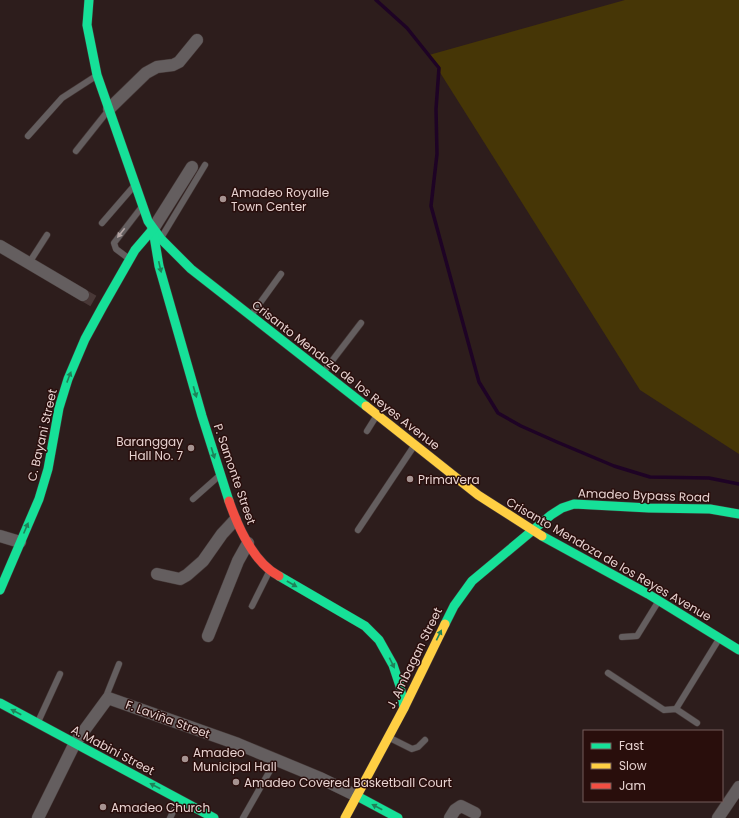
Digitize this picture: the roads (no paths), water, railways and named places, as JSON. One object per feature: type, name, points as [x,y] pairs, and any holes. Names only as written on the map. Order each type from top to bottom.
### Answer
[{"type":"street","name":"Crisanto Mendoza de los Reyes Avenue","points":[[89,0],[87,25],[97,75],[148,220],[160,240],[191,269],[324,372],[478,495],[532,531],[659,601],[739,650]]},
{"type":"street","points":[[109,109],[146,73],[157,67],[173,65],[179,62],[197,40]]},
{"type":"street","points":[[153,229],[192,167]]},
{"type":"street","name":"C. Bayani Street","points":[[0,590],[39,500],[48,469],[58,408],[68,379],[100,305],[135,250],[153,229]]},
{"type":"street","name":"P. Samonte Street","points":[[153,229],[161,273],[220,475],[235,520],[248,543],[269,571],[365,626],[379,640],[393,665],[400,686],[404,708]]},
{"type":"street","points":[[0,246],[82,295]]},
{"type":"street","name":"Amadeo Bypass Road","points":[[532,531],[551,515],[562,508],[574,504],[648,508],[710,509],[739,514]]},
{"type":"street","points":[[157,574],[180,579],[187,575],[203,561],[222,534],[235,520]]},
{"type":"street","name":"J. Ambagan Street","points":[[345,818],[404,708],[454,606],[472,581],[532,531]]},
{"type":"street","points":[[0,536],[20,542]]},
{"type":"street","points":[[208,636],[238,561],[248,543]]},
{"type":"street","name":"F. Laviña Street","points":[[105,700],[112,698],[238,744],[320,778],[357,796]]},
{"type":"street","points":[[38,818],[74,743],[105,700]]},
{"type":"street","name":"A. Mabini Street","points":[[0,703],[214,818]]},
{"type":"street","points":[[718,818],[739,786]]},
{"type":"street","points":[[357,796],[398,818]]},
{"type":"street","points":[[450,818],[457,808],[461,806],[475,813]]},
{"type":"lane","points":[[28,136],[62,98],[97,75]]},
{"type":"lane","points":[[76,151],[109,109]]},
{"type":"lane","points":[[160,240],[204,165]]},
{"type":"lane","points":[[102,223],[136,184]]},
{"type":"lane","points":[[130,259],[116,249],[114,243],[143,205]]},
{"type":"lane","points":[[29,263],[47,235]]},
{"type":"lane","points":[[252,316],[281,274]]},
{"type":"lane","points":[[324,372],[361,323]]},
{"type":"lane","points":[[367,431],[377,415]]},
{"type":"lane","points":[[358,530],[415,445]]},
{"type":"lane","points":[[193,499],[220,475]]},
{"type":"lane","points":[[252,606],[269,571]]},
{"type":"lane","points":[[622,638],[637,636],[659,601]]},
{"type":"lane","points":[[676,709],[720,638]]},
{"type":"lane","points":[[105,700],[119,664]]},
{"type":"lane","points":[[608,673],[664,710],[676,709],[697,724]]},
{"type":"lane","points":[[38,724],[60,674]]},
{"type":"lane","points":[[388,737],[412,749],[418,747],[425,740]]},
{"type":"lane","points":[[243,818],[276,760]]},
{"type":"lane","points":[[170,818],[180,800]]},
{"type":"waterway","points":[[376,0],[407,28],[439,68],[436,109],[437,154],[431,206],[479,382],[498,413],[521,426],[557,442],[614,466],[650,477],[709,478],[739,484]]},
{"type":"tunnel","points":[[83,295],[97,303]]},
{"type":"place","name":"Amadeo Royalle Town Center","points":[[223,199]]},
{"type":"place","name":"Baranggay Hall No. 7","points":[[191,448]]},
{"type":"place","name":"Primavera","points":[[410,479]]},
{"type":"place","name":"Amadeo Municipal Hall","points":[[185,759]]},
{"type":"place","name":"Amadeo Covered Basketball Court","points":[[236,782]]},
{"type":"place","name":"Amadeo Church","points":[[103,807]]}]
